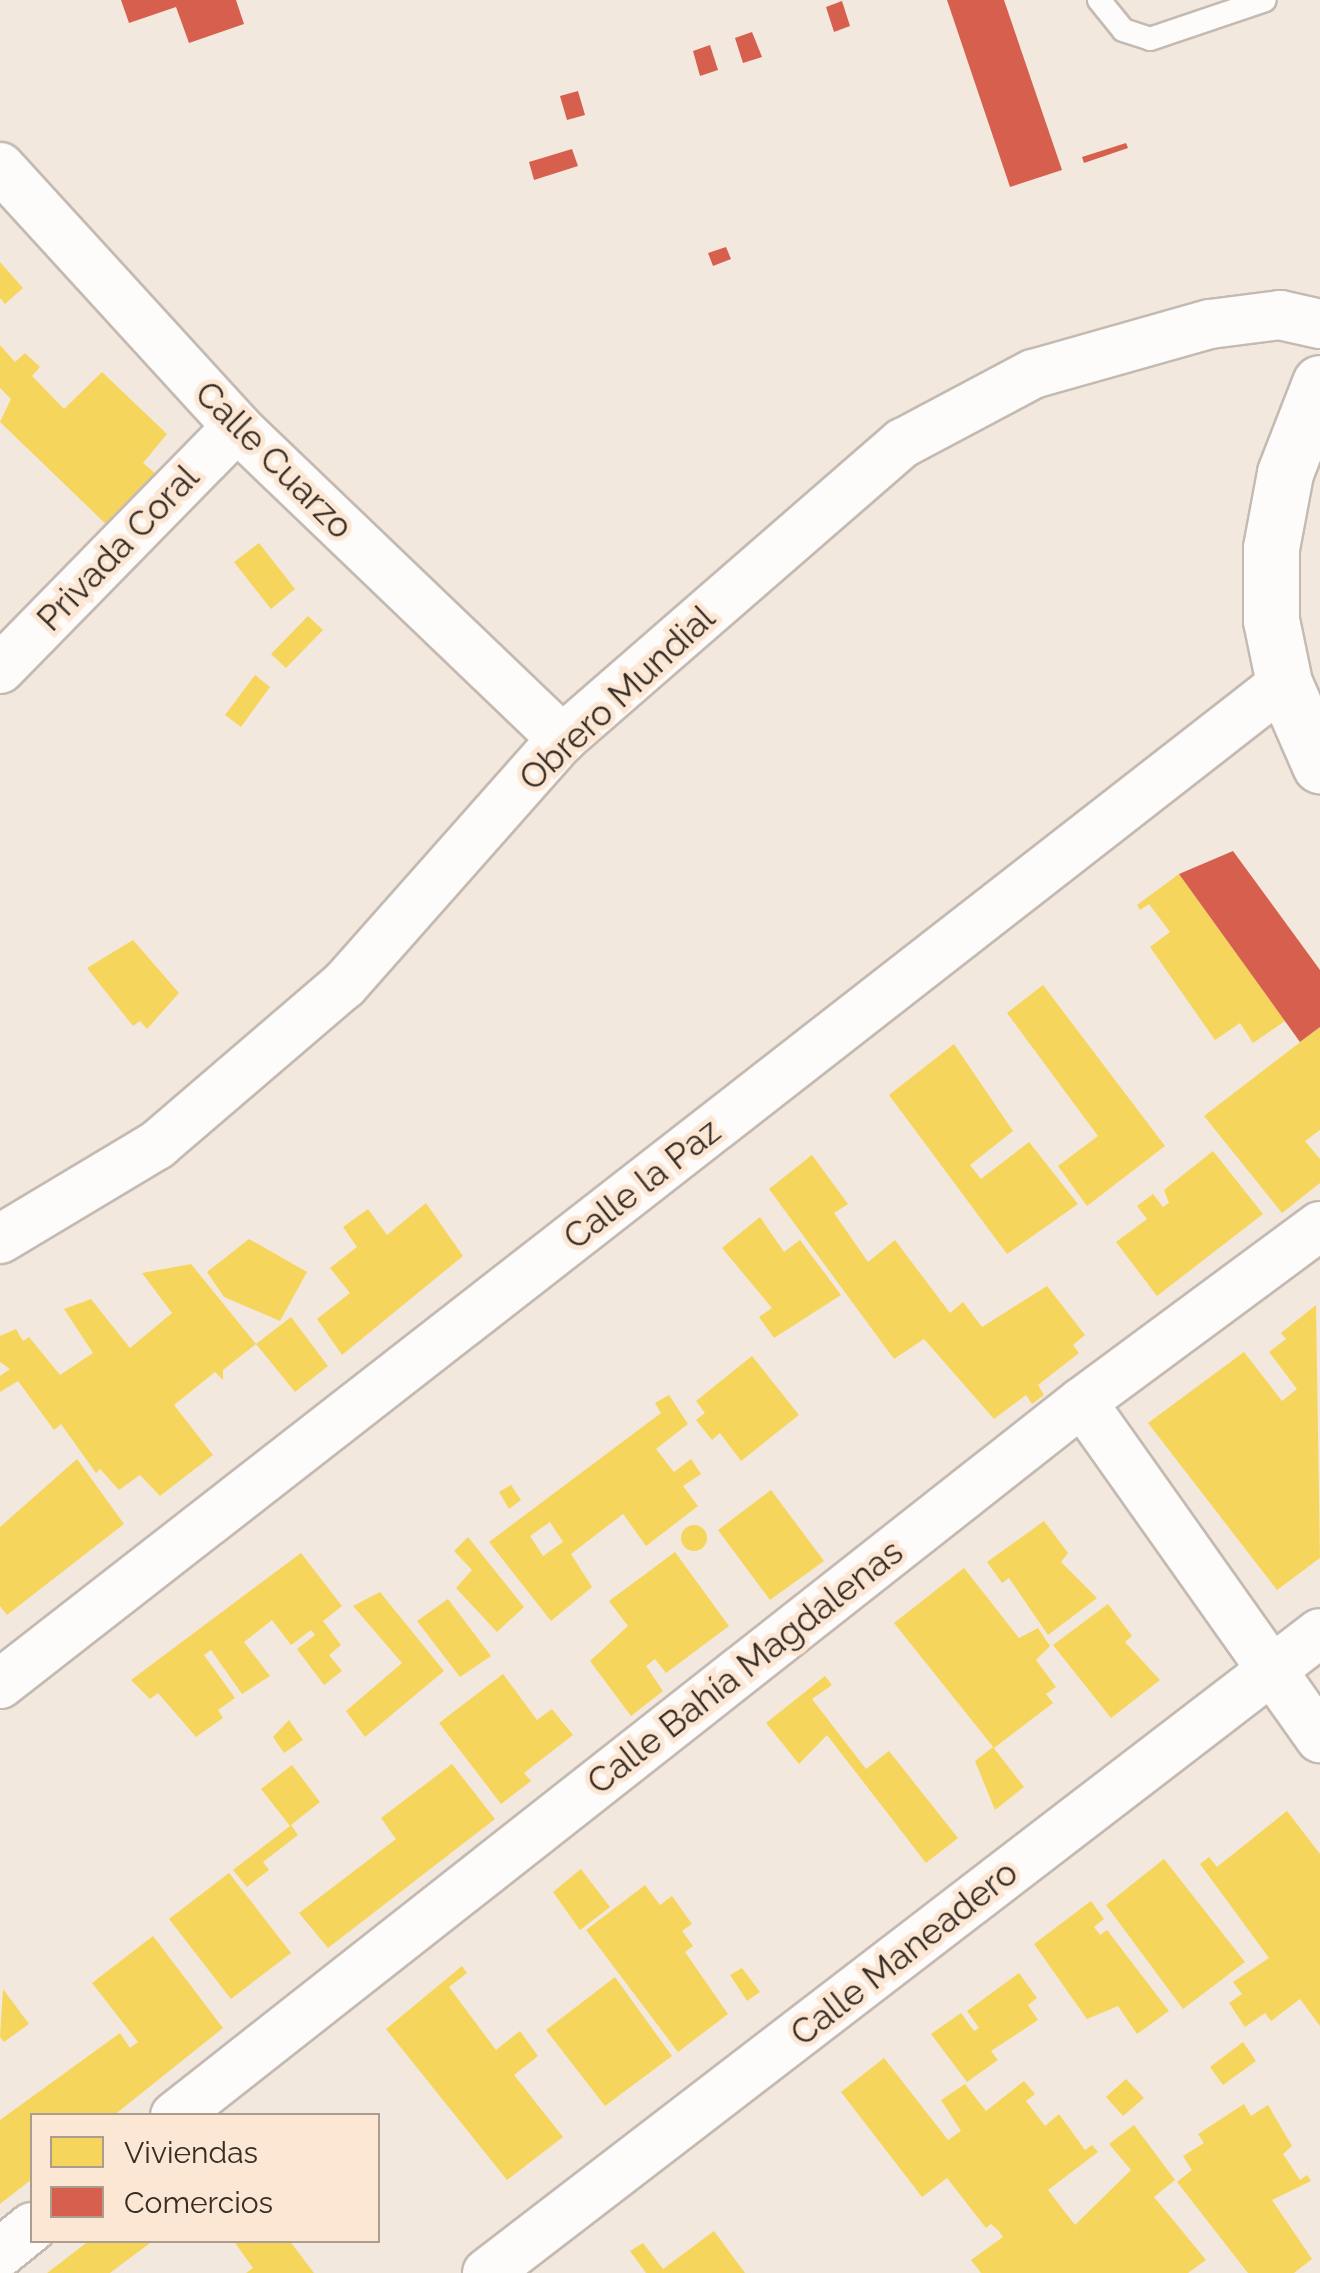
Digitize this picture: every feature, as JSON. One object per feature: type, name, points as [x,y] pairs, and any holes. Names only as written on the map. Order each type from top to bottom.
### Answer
[{"type":"street","name":"Calle Cuarzo","points":[[0,167],[237,427],[562,739]]},
{"type":"street","name":"Obrero Mundial","points":[[0,1239],[157,1145],[344,985],[562,739],[903,444],[1032,374],[1210,324],[1280,315],[1320,324]]},
{"type":"street","points":[[1317,398],[1285,474],[1271,548],[1271,620],[1284,684],[1320,766]]},
{"type":"street","name":"Privada Coral","points":[[0,669],[237,427]]},
{"type":"street","name":"Calle la Paz","points":[[0,1684],[1284,684]]},
{"type":"street","name":"Calle Bahía Magdalenas","points":[[178,2113],[1082,1402],[1320,1226]]},
{"type":"street","points":[[1082,1402],[1320,1738]]},
{"type":"street","name":"Calle Maneadero","points":[[487,2273],[1320,1633]]},
{"type":"street","points":[[0,2253],[30,2229]]},
{"type":"lane","points":[[1099,0],[1123,30],[1150,38],[1266,0]]},
{"type":"building: Viviendas","points":[[0,262],[23,288],[5,304],[0,298]]},
{"type":"building: Viviendas","points":[[0,345],[15,362],[25,353],[40,367],[32,376],[64,409],[102,372],[167,434],[143,463],[161,478],[110,528],[0,422],[11,399],[0,388]]},
{"type":"building: Viviendas","points":[[259,543],[295,589],[271,609],[234,562]]},
{"type":"building: Viviendas","points":[[308,616],[323,630],[286,668],[271,654]]},
{"type":"building: Viviendas","points":[[255,675],[270,687],[241,727],[225,715]]},
{"type":"building: Viviendas","points":[[1179,874],[1285,1021],[1253,1043],[1240,1023],[1215,1040],[1150,947],[1170,932],[1149,904],[1140,910],[1137,905]]},
{"type":"building: Viviendas","points":[[133,940],[179,993],[147,1029],[140,1021],[133,1026],[87,968]]},
{"type":"building: Viviendas","points":[[1043,985],[1165,1146],[1087,1206],[1058,1166],[1098,1136],[1007,1013]]},
{"type":"building: Viviendas","points":[[1320,1027],[1320,1130],[1305,1141],[1320,1159],[1320,1183],[1282,1213],[1204,1116]]},
{"type":"building: Viviendas","points":[[954,1044],[1013,1131],[970,1165],[981,1179],[1029,1142],[1078,1204],[1007,1254],[889,1095]]},
{"type":"building: Viviendas","points":[[1213,1151],[1263,1214],[1157,1296],[1116,1242],[1147,1219],[1137,1206],[1153,1194],[1163,1207],[1169,1203],[1164,1190]]},
{"type":"building: Viviendas","points":[[812,1155],[848,1204],[834,1213],[868,1262],[895,1240],[950,1313],[963,1302],[982,1327],[1047,1286],[1085,1335],[1073,1345],[1079,1353],[1038,1385],[1044,1395],[1032,1404],[1026,1395],[994,1419],[924,1339],[894,1359],[769,1189]]},
{"type":"building: Viviendas","points":[[426,1203],[463,1256],[342,1355],[317,1319],[350,1293],[330,1268],[357,1247],[343,1227],[368,1209],[387,1235]]},
{"type":"building: Viviendas","points":[[760,1217],[784,1252],[800,1240],[841,1295],[774,1338],[759,1317],[772,1308],[722,1248]]},
{"type":"building: Viviendas","points":[[249,1239],[307,1272],[280,1321],[224,1297],[207,1272]]},
{"type":"building: Viviendas","points":[[191,1264],[256,1344],[223,1370],[223,1380],[215,1372],[174,1405],[213,1455],[160,1496],[140,1475],[119,1490],[100,1469],[96,1473],[61,1424],[54,1430],[18,1381],[0,1392],[0,1376],[10,1369],[0,1362],[0,1336],[16,1329],[23,1341],[29,1337],[60,1375],[93,1353],[64,1309],[91,1299],[130,1348],[172,1313],[142,1273]]},
{"type":"building: Viviendas","points":[[1316,1305],[1320,1558],[1277,1590],[1148,1423],[1244,1352],[1282,1401],[1297,1389],[1269,1352],[1286,1339],[1281,1333]]},
{"type":"building: Viviendas","points":[[291,1317],[328,1366],[295,1392],[256,1344]]},
{"type":"building: Viviendas","points":[[752,1356],[799,1415],[741,1461],[720,1433],[712,1440],[696,1420],[705,1413],[696,1401]]},
{"type":"building: Viviendas","points":[[669,1395],[688,1424],[656,1449],[674,1472],[691,1459],[701,1474],[683,1486],[698,1506],[646,1546],[623,1514],[571,1554],[592,1587],[551,1621],[489,1542],[661,1413],[655,1403]],"holes":[[[550,1522],[563,1542],[543,1556],[530,1536]]]},
{"type":"building: Viviendas","points":[[77,1459],[124,1524],[7,1615],[0,1606],[0,1527]]},
{"type":"building: Viviendas","points":[[511,1485],[521,1500],[509,1509],[499,1492]]},
{"type":"building: Viviendas","points":[[771,1490],[824,1561],[770,1600],[718,1530]]},
{"type":"building: Viviendas","points":[[1044,1521],[1068,1553],[1061,1562],[1097,1598],[1048,1635],[1009,1578],[1002,1583],[987,1562]]},
{"type":"building: Viviendas","points":[[694,1525],[703,1529],[707,1538],[703,1547],[694,1551],[685,1547],[681,1538],[685,1529]]},
{"type":"building: Viviendas","points":[[468,1537],[524,1607],[497,1632],[456,1588],[472,1570],[454,1551]]},
{"type":"building: Viviendas","points":[[675,1552],[729,1626],[666,1673],[655,1659],[646,1666],[663,1691],[631,1716],[590,1661],[628,1626],[609,1601]]},
{"type":"building: Viviendas","points":[[301,1553],[342,1606],[323,1621],[341,1645],[329,1655],[342,1671],[324,1685],[297,1649],[315,1635],[311,1630],[291,1645],[272,1620],[244,1642],[270,1676],[242,1694],[211,1650],[204,1655],[235,1698],[218,1710],[223,1718],[196,1737],[158,1693],[150,1699],[131,1680]]},
{"type":"building: Viviendas","points":[[964,1568],[1019,1638],[1038,1628],[1050,1646],[1036,1660],[1056,1687],[1046,1694],[1053,1703],[994,1748],[894,1623]]},
{"type":"building: Viviendas","points":[[380,1592],[444,1671],[365,1737],[346,1711],[402,1663],[353,1606]]},
{"type":"building: Viviendas","points":[[448,1599],[491,1656],[460,1677],[417,1621]]},
{"type":"building: Viviendas","points":[[1108,1604],[1132,1636],[1125,1642],[1160,1680],[1111,1718],[1053,1645]]},
{"type":"building: Viviendas","points":[[503,1674],[537,1720],[552,1709],[573,1735],[524,1773],[531,1781],[501,1804],[439,1723]]},
{"type":"building: Viviendas","points":[[825,1676],[832,1685],[812,1699],[866,1769],[889,1751],[958,1838],[926,1863],[827,1735],[799,1764],[766,1723]]},
{"type":"building: Viviendas","points":[[289,1720],[303,1740],[284,1753],[273,1737]]},
{"type":"building: Viviendas","points":[[993,1747],[1024,1787],[995,1810],[975,1761]]},
{"type":"building: Viviendas","points":[[452,1764],[495,1819],[328,1948],[299,1913],[396,1839],[381,1818]]},
{"type":"building: Viviendas","points":[[292,1765],[320,1802],[291,1825],[298,1835],[263,1862],[269,1870],[247,1887],[233,1870],[290,1826],[261,1789]]},
{"type":"building: Viviendas","points":[[1287,1811],[1320,1854],[1320,2026],[1300,1999],[1271,2021],[1265,2013],[1245,2027],[1229,2003],[1242,1994],[1233,1982],[1269,1958],[1200,1864],[1209,1857],[1217,1867]]},
{"type":"building: Viviendas","points":[[1164,1859],[1245,1962],[1183,2009],[1106,1905]]},
{"type":"building: Viviendas","points":[[581,1869],[610,1907],[580,1930],[553,1892]]},
{"type":"building: Viviendas","points":[[229,1873],[291,1953],[231,1999],[169,1919]]},
{"type":"building: Viviendas","points":[[645,1885],[660,1905],[672,1896],[692,1924],[682,1931],[693,1946],[685,1952],[728,2014],[678,2052],[586,1930]]},
{"type":"building: Viviendas","points":[[1091,1901],[1104,1919],[1094,1927],[1100,1935],[1107,1930],[1169,2011],[1137,2034],[1118,2006],[1087,2019],[1034,1944]]},
{"type":"building: Viviendas","points":[[153,1936],[223,2028],[117,2113],[30,2113],[30,2181],[0,2204],[0,2120],[120,2033],[130,2048],[138,2042],[92,1983]]},
{"type":"building: Viviendas","points":[[462,1966],[467,1973],[449,1987],[496,2050],[520,2031],[538,2056],[514,2075],[563,2137],[507,2180],[386,2029]]},
{"type":"building: Viviendas","points":[[742,1968],[760,1992],[747,2001],[730,1975]]},
{"type":"building: Viviendas","points":[[1019,1973],[1037,1998],[1028,2005],[1038,2020],[991,2051],[998,2060],[967,2082],[931,2034],[961,2013],[974,2031],[979,2028],[967,2011]]},
{"type":"building: Viviendas","points":[[615,1977],[672,2056],[605,2106],[546,2030]]},
{"type":"building: Viviendas","points":[[3,1989],[29,2024],[4,2042],[0,2037]]},
{"type":"building: Viviendas","points":[[1243,2042],[1256,2061],[1223,2085],[1210,2067]]},
{"type":"building: Viviendas","points":[[884,2058],[948,2140],[961,2131],[941,2100],[965,2084],[986,2111],[1024,2081],[1035,2094],[1026,2101],[1045,2126],[1059,2114],[1085,2150],[1092,2145],[1098,2152],[1048,2190],[1075,2225],[1131,2170],[1109,2144],[1134,2125],[1175,2180],[1154,2197],[1206,2260],[1188,2273],[981,2273],[971,2260],[1003,2237],[999,2231],[991,2224],[986,2228],[947,2178],[922,2197],[841,2092]]},
{"type":"building: Viviendas","points":[[1126,2079],[1144,2098],[1123,2116],[1106,2097]]},
{"type":"building: Viviendas","points":[[1244,2104],[1251,2116],[1268,2105],[1292,2146],[1283,2154],[1300,2180],[1307,2175],[1311,2181],[1272,2200],[1312,2259],[1294,2273],[1248,2273],[1177,2182],[1192,2170],[1183,2156],[1204,2143],[1198,2134]]},
{"type":"building: Viviendas","points":[[714,2231],[745,2273],[646,2273],[630,2251],[643,2243],[663,2269]]},
{"type":"building: Viviendas","points":[[86,2243],[150,2243],[110,2273],[47,2273]]},
{"type":"building: Viviendas","points":[[235,2243],[291,2243],[314,2273],[246,2273],[253,2268]]},
{"type":"building: Comercios","points":[[121,0],[236,0],[244,24],[189,43],[176,7],[129,23]]},
{"type":"building: Comercios","points":[[947,0],[1004,0],[1062,170],[1010,187]]},
{"type":"building: Comercios","points":[[842,1],[850,26],[834,32],[826,7]]},
{"type":"building: Comercios","points":[[752,32],[762,57],[743,63],[735,38]]},
{"type":"building: Comercios","points":[[710,45],[718,70],[700,76],[693,51]]},
{"type":"building: Comercios","points":[[578,91],[585,115],[567,120],[560,96]]},
{"type":"building: Comercios","points":[[1126,143],[1128,148],[1084,163],[1082,157]]},
{"type":"building: Comercios","points":[[572,149],[578,166],[534,180],[529,162]]},
{"type":"building: Comercios","points":[[726,247],[731,259],[713,266],[708,253]]},
{"type":"building: Comercios","points":[[1233,851],[1320,970],[1320,1027],[1300,1042],[1179,874]]}]
